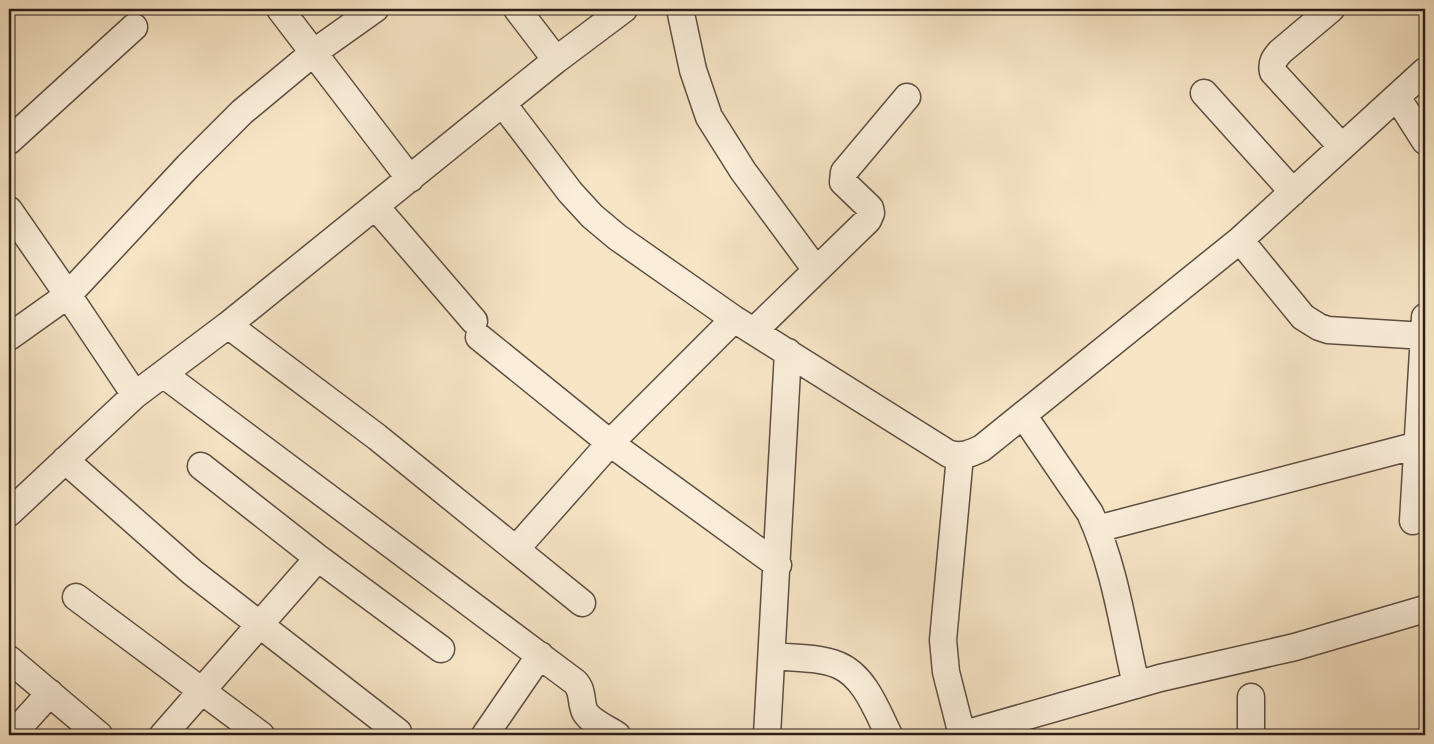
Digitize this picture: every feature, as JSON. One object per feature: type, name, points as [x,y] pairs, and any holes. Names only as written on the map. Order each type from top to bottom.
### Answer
[{"type":"street","points":[[280,9],[410,179]]},
{"type":"street","points":[[9,337],[68,295],[188,166],[242,112],[313,53],[376,9]]},
{"type":"street","points":[[517,9],[556,60]]},
{"type":"street","points":[[9,513],[135,395],[228,325],[376,208],[556,60],[624,9]]},
{"type":"street","points":[[680,9],[693,70],[709,117],[743,171],[816,270]]},
{"type":"street","points":[[1331,9],[1280,52],[1273,60],[1272,67],[1273,72],[1342,147]]},
{"type":"street","points":[[9,141],[134,27]]},
{"type":"street","points":[[503,104],[570,192],[592,216],[641,255],[744,325],[949,454],[960,456],[969,455],[982,448],[1240,240],[1425,71]]},
{"type":"street","points":[[1204,93],[1293,192]]},
{"type":"street","points":[[516,549],[610,443],[744,325],[816,270],[868,220],[871,213],[870,208],[843,182],[844,172],[907,97]]},
{"type":"street","points":[[1397,97],[1425,141]]},
{"type":"street","points":[[376,208],[477,329],[610,443],[778,564]]},
{"type":"street","points":[[9,210],[135,395]]},
{"type":"street","points":[[1240,240],[1303,317],[1319,327],[1328,330],[1425,330],[1413,520]]},
{"type":"street","points":[[228,325],[377,437],[582,603]]},
{"type":"street","points":[[767,735],[778,564],[788,352]]},
{"type":"street","points":[[163,374],[578,685],[582,693],[583,706],[587,715],[618,735]]},
{"type":"street","points":[[1023,415],[1090,513],[1097,529],[1108,558],[1136,685]]},
{"type":"street","points":[[1097,529],[1418,445]]},
{"type":"street","points":[[960,456],[943,640],[946,672],[961,735],[1136,685],[1296,647],[1425,609]]},
{"type":"street","points":[[66,460],[172,555],[398,732]]},
{"type":"street","points":[[201,466],[318,558],[442,648]]},
{"type":"street","points":[[163,735],[318,558]]},
{"type":"street","points":[[76,597],[261,735]]},
{"type":"street","points":[[485,735],[540,655]]},
{"type":"street","points":[[772,656],[819,660],[837,664],[849,671],[867,693],[889,735]]},
{"type":"street","points":[[9,659],[98,735]]},
{"type":"street","points":[[12,735],[50,693]]},
{"type":"street","points":[[1251,697],[1251,735]]}]
